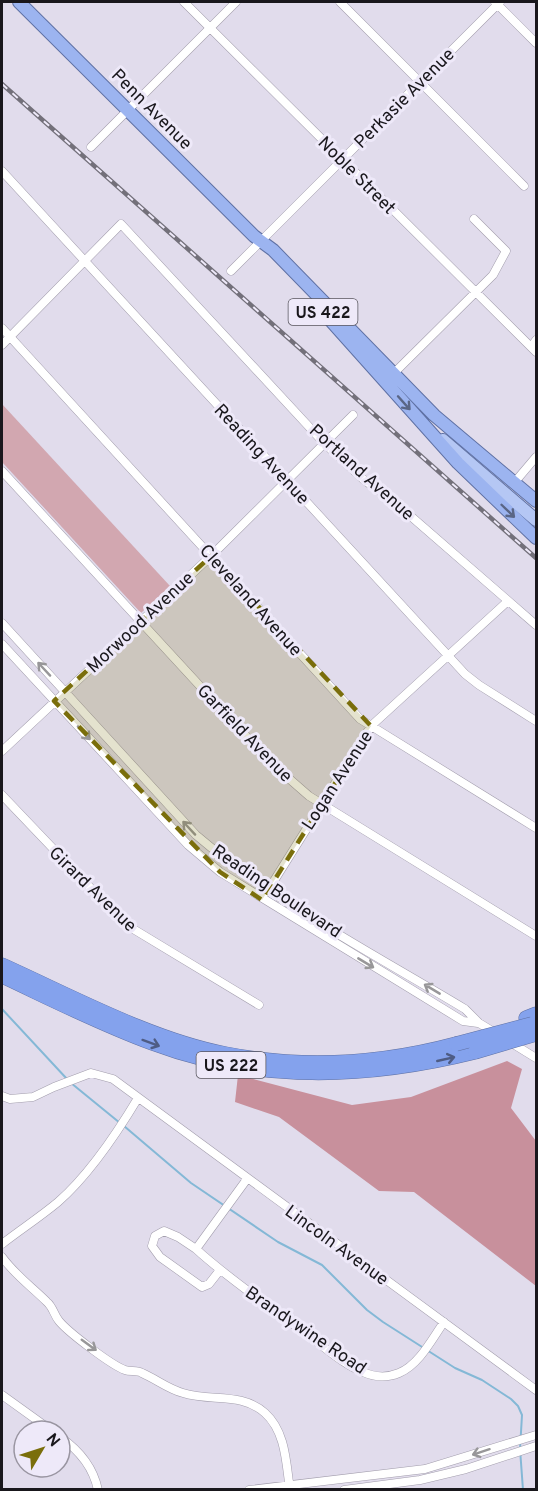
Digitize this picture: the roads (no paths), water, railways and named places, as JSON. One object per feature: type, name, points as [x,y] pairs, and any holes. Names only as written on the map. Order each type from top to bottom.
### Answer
[{"type":"highway","name":"Penn Avenue","points":[[19,2],[261,242],[269,255],[389,378],[537,501]]},
{"type":"highway","name":"Penn Avenue","points":[[389,378],[423,424],[459,463],[537,538]]},
{"type":"highway","name":"US 222","points":[[2,965],[133,1024],[191,1045],[225,1054],[303,1063],[359,1062],[415,1055],[534,1022]]},
{"type":"highway","name":"US 222","points":[[2,976],[113,1028],[153,1044],[190,1056],[240,1067],[289,1073],[340,1073],[399,1068],[475,1052],[534,1022]]},
{"type":"main road","name":"Penn Avenue","points":[[434,416],[474,458],[537,510]]},
{"type":"main road","name":"Penn Avenue","points":[[423,424],[537,520]]},
{"type":"street","name":"Noble Street","points":[[184,2],[476,292],[535,346]]},
{"type":"street","points":[[91,147],[236,2]]},
{"type":"street","points":[[339,2],[524,186]]},
{"type":"street","points":[[498,2],[537,43]]},
{"type":"street","name":"Perkasie Avenue","points":[[231,271],[498,2]]},
{"type":"street","name":"Reading Avenue","points":[[2,171],[465,674],[478,685],[537,721]]},
{"type":"street","points":[[389,378],[493,275],[503,257],[506,251],[474,219]]},
{"type":"street","name":"Portland Avenue","points":[[85,261],[121,224],[324,443],[364,480],[391,499],[537,625]]},
{"type":"street","points":[[2,345],[85,261]]},
{"type":"street","name":"Cleveland Avenue","points":[[2,328],[360,719],[537,828]]},
{"type":"street","name":"Morwood Avenue","points":[[2,751],[211,556],[353,415]]},
{"type":"street","points":[[514,483],[537,457]]},
{"type":"street","name":"Garfield Avenue","points":[[2,471],[269,761],[301,790],[537,936]]},
{"type":"street","name":"Logan Avenue","points":[[262,900],[371,726],[508,601]]},
{"type":"street","name":"Reading Boulevard","points":[[2,623],[196,835],[227,862],[268,890],[465,1009],[479,1023],[537,1058]]},
{"type":"street","name":"Reading Boulevard","points":[[2,644],[188,845],[220,872],[262,900],[464,1021],[479,1023]]},
{"type":"street","name":"Girard Avenue","points":[[2,795],[125,924],[259,1005]]},
{"type":"street","name":"Lincoln Avenue","points":[[2,1096],[10,1099],[33,1097],[91,1073],[113,1079],[246,1179],[537,1390]]},
{"type":"street","points":[[2,1244],[49,1209],[72,1188],[99,1155],[138,1098]]},
{"type":"street","points":[[196,1249],[246,1179]]},
{"type":"street","name":"Brandywine Road","points":[[220,1270],[209,1284],[202,1287],[194,1283],[160,1257],[152,1246],[155,1236],[164,1231],[170,1232],[356,1369],[377,1377],[397,1374],[410,1367],[444,1322]]},
{"type":"street","points":[[2,1257],[19,1278],[50,1304],[58,1320],[71,1332],[126,1371],[140,1371],[182,1393],[199,1397],[234,1398],[249,1403],[265,1413],[276,1427],[282,1440],[289,1487]]},
{"type":"street","points":[[2,1395],[35,1419]]},
{"type":"street","points":[[249,1490],[425,1469],[537,1435]]},
{"type":"street","points":[[344,1490],[420,1480],[466,1469],[537,1446]]},
{"type":"street","points":[[72,1448],[84,1459],[93,1474],[98,1490]]},
{"type":"waterway","points":[[2,1009],[67,1079]]},
{"type":"waterway","points":[[71,1083],[120,1123]]},
{"type":"waterway","points":[[124,1126],[191,1183],[278,1242],[322,1265],[367,1310],[383,1322],[455,1368],[482,1380],[511,1399],[518,1406],[522,1415],[520,1449],[523,1490]]},
{"type":"railway","points":[[2,84],[536,558]]}]
